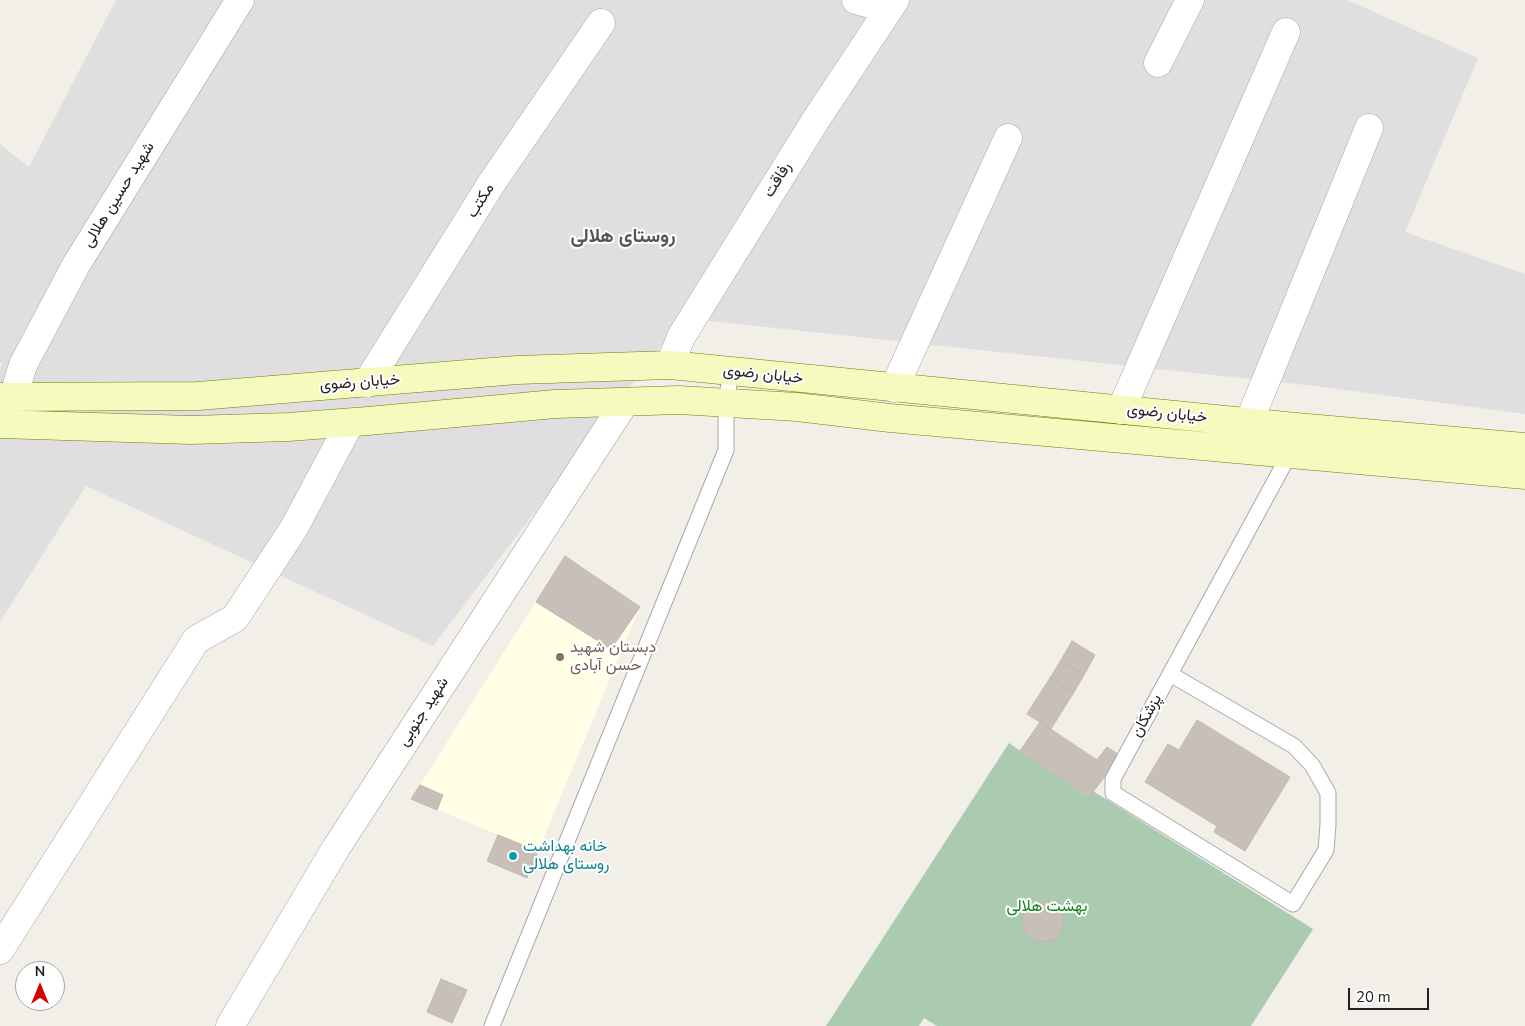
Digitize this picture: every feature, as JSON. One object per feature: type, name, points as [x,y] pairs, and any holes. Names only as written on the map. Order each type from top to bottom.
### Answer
[{"type":"street","name":"شهید حسین هلالی","points":[[7,397],[76,265],[240,0]]},
{"type":"street","points":[[856,0],[892,5]]},
{"type":"street","points":[[1158,63],[1190,0]]},
{"type":"street","name":"رفاقت","points":[[670,366],[681,337],[817,118],[892,5]]},
{"type":"street","name":"مکتب","points":[[367,383],[492,184],[601,23]]},
{"type":"street","points":[[1121,410],[1286,32]]},
{"type":"street","points":[[1250,422],[1369,128]]},
{"type":"street","points":[[894,388],[1008,138]]},
{"type":"street","name":"خیابان رضوی","points":[[7,397],[198,396],[517,370],[670,366],[1525,447]]},
{"type":"street","name":"خیابان رضوی","points":[[0,424],[191,430],[288,427],[555,404],[679,400],[797,407],[890,418],[1525,475]]},
{"type":"street","name":"شهید جنوبی","points":[[230,1026],[336,848],[624,402]]},
{"type":"street","points":[[0,950],[196,640],[235,618],[294,528],[350,423]]},
{"type":"lane","points":[[492,1026],[726,450],[726,403],[731,371]]},
{"type":"lane","name":"پزشکان","points":[[1170,674],[1294,746],[1312,766],[1328,793],[1326,850],[1293,904],[1113,793],[1113,778],[1170,674],[1284,466],[1288,453]]},
{"type":"shaded area","points":[[116,0],[1347,0],[1478,58],[1405,232],[1525,274],[1525,414],[1315,386],[682,318],[433,646],[86,486],[0,622],[0,368],[3,363],[0,363],[0,144],[29,167]]},
{"type":"shaded area","name":"دبستان شهید حسن آبادی","points":[[565,556],[640,607],[538,851],[411,799]]},
{"type":"green space","name":"بهشت هلالی","points":[[1009,743],[1088,797],[1093,791],[1313,929],[1251,1026],[937,1026],[924,1018],[919,1026],[826,1026]]},
{"type":"building","points":[[565,556],[640,607],[611,649],[536,602]]},
{"type":"building","points":[[1072,641],[1095,655],[1084,675],[1061,660]]},
{"type":"building","points":[[1061,660],[1084,675],[1074,692],[1050,678]]},
{"type":"building","points":[[1050,678],[1074,692],[1051,729],[1027,714]]},
{"type":"building","points":[[1197,720],[1290,777],[1245,851],[1214,832],[1217,826],[1145,782],[1168,744],[1179,750]]},
{"type":"building","points":[[1040,722],[1097,760],[1107,747],[1121,756],[1089,797],[1020,751]]},
{"type":"building","points":[[420,785],[443,795],[437,810],[411,799]]},
{"type":"building","name":"خانه بهداشت روستای هلالی","points":[[498,835],[538,851],[527,878],[487,861]]},
{"type":"building","points":[[1048,901],[1061,910],[1064,926],[1055,940],[1038,942],[1025,933],[1022,917],[1031,904]]},
{"type":"building","points":[[441,979],[467,990],[452,1023],[427,1012]]},
{"type":"place","name":"دبستان شهید حسن آبادی","points":[[560,657]]},
{"type":"place","name":"خانه بهداشت روستای هلالی","points":[[513,856]]},
{"type":"district","name":"روستای هلالی","points":[[623,237]]}]
